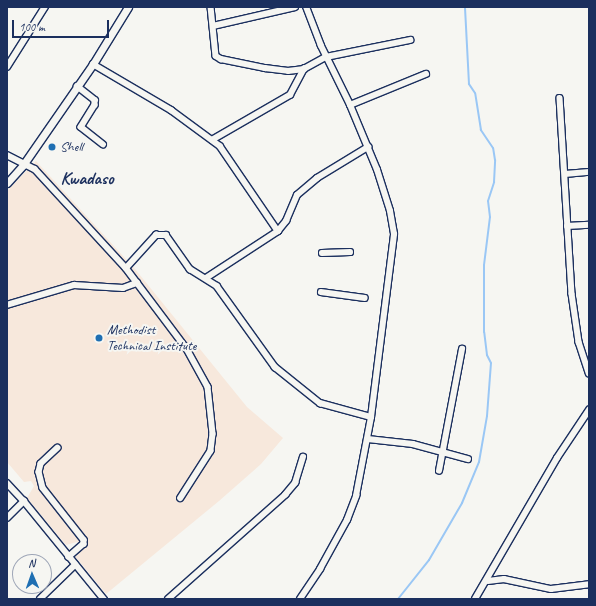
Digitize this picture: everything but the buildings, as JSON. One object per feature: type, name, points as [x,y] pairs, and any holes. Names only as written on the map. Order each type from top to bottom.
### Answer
[{"type":"street","points":[[7,67],[45,7]]},
{"type":"street","points":[[7,183],[23,165],[93,64],[128,7]]},
{"type":"street","points":[[211,7],[215,53],[218,58],[285,70],[304,69],[326,57],[410,40]]},
{"type":"street","points":[[213,26],[295,7]]},
{"type":"street","points":[[300,599],[316,576],[352,508],[368,439],[394,234],[390,211],[368,147],[350,105],[326,57],[306,7]]},
{"type":"street","points":[[93,64],[170,110],[212,140],[227,154],[278,231]]},
{"type":"street","points":[[212,140],[290,95],[304,69]]},
{"type":"street","points":[[350,105],[426,74]]},
{"type":"street","points":[[77,86],[95,100],[95,105],[81,127],[103,144]]},
{"type":"street","points":[[560,98],[567,226],[575,326],[582,360],[589,373]]},
{"type":"street","points":[[206,278],[278,231],[286,221],[297,195],[317,178],[368,147]]},
{"type":"street","points":[[7,155],[23,165],[35,169],[126,268],[187,349],[208,387],[213,434],[211,451],[181,498]]},
{"type":"street","points":[[565,174],[589,172]]},
{"type":"street","points":[[567,226],[589,225]]},
{"type":"street","points":[[126,268],[156,235],[163,233],[190,269],[217,286],[275,367],[320,403],[371,417]]},
{"type":"street","points":[[322,253],[350,252]]},
{"type":"street","points":[[7,305],[74,285],[122,288],[137,283]]},
{"type":"street","points":[[321,292],[364,298]]},
{"type":"street","points":[[439,471],[444,451],[462,349]]},
{"type":"street","points":[[475,599],[488,581],[557,458],[589,410]]},
{"type":"street","points":[[368,439],[408,443],[444,451],[468,459]]},
{"type":"street","points":[[58,448],[41,464],[39,472],[43,488],[84,540],[84,544],[69,557]]},
{"type":"street","points":[[168,599],[285,495],[295,483],[302,457]]},
{"type":"street","points":[[7,483],[24,501],[104,599]]},
{"type":"street","points":[[7,518],[24,501]]},
{"type":"street","points":[[40,599],[75,565]]},
{"type":"street","points":[[488,581],[504,579],[551,589],[589,584]]},
{"type":"shaded area","name":"Methodist Technical Institute","points":[[36,161],[135,269],[247,407],[283,438],[261,464],[219,501],[106,594],[74,555],[80,545],[77,542],[66,545],[27,498],[34,486],[31,481],[24,482],[7,462],[7,191]]},
{"type":"waterway","points":[[398,599],[429,560],[462,503],[479,462],[487,416],[491,363],[487,355],[484,332],[484,265],[490,217],[488,201],[494,182],[495,160],[493,148],[481,130],[475,93],[469,84],[465,7]]},
{"type":"place","name":"Shell","points":[[52,147]]},
{"type":"place","name":"Methodist Technical Institute","points":[[99,338]]},
{"type":"district","name":"Kwadaso","points":[[87,178]]}]
